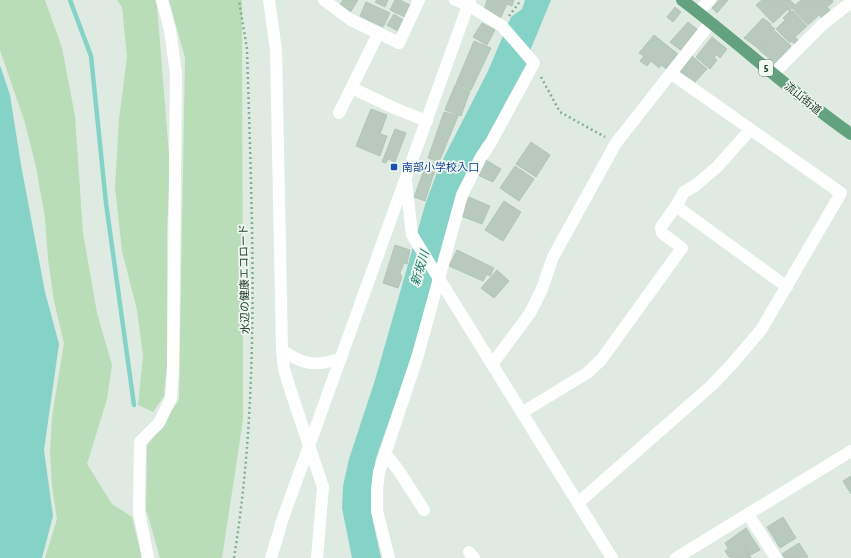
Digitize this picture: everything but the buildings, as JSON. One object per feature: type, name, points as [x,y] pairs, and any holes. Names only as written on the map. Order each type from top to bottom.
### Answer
[{"type":"main road","name":"流山街道","points":[[682,0],[711,22],[806,101],[851,134]]},
{"type":"street","points":[[148,558],[139,512],[140,442],[159,422],[171,398],[174,343],[176,74],[170,30],[162,0]]},
{"type":"street","points":[[269,0],[276,50],[282,350],[284,369],[323,487],[317,558]]},
{"type":"street","points":[[324,0],[351,20],[399,43],[419,0]]},
{"type":"street","points":[[389,558],[377,511],[376,490],[385,453],[418,355],[462,195],[488,144],[534,63],[502,26],[469,3],[455,0]]},
{"type":"street","points":[[698,12],[710,0]]},
{"type":"street","points":[[773,74],[822,25],[848,2]]},
{"type":"street","points":[[271,558],[310,444],[469,3]]},
{"type":"street","points":[[493,363],[530,313],[542,289],[553,257],[616,143],[672,74],[711,22]]},
{"type":"street","points":[[339,113],[378,34]]},
{"type":"street","points":[[578,503],[712,385],[732,364],[760,330],[846,196],[672,74]]},
{"type":"street","points":[[352,88],[394,108],[427,120]]},
{"type":"street","points":[[523,412],[587,373],[600,360],[682,248],[662,233],[661,227],[684,192],[696,185],[717,168],[750,130]]},
{"type":"street","points":[[406,180],[412,235],[493,363],[612,558]]},
{"type":"street","points":[[676,206],[787,286]]},
{"type":"street","points":[[282,350],[295,359],[307,363],[327,364],[341,358]]},
{"type":"street","points":[[676,558],[851,451]]},
{"type":"street","points":[[385,453],[399,471],[424,510]]},
{"type":"street","points":[[748,514],[776,558]]},
{"type":"path","name":"水辺の健康エコロード","points":[[234,558],[248,430],[252,350],[247,49],[239,0]]},
{"type":"path","points":[[502,26],[521,0]]},
{"type":"path","points":[[534,63],[560,112],[616,143]]},
{"type":"green space","points":[[0,0],[45,0],[62,48],[75,116],[83,233],[97,313],[112,365],[107,399],[87,464],[112,504],[132,517],[142,558],[45,558],[57,519],[52,486],[50,452],[52,417],[64,343],[54,301],[48,259],[45,218],[36,167],[25,123],[0,50]]},
{"type":"green space","points":[[117,0],[155,0],[157,6],[170,167],[167,233],[167,364],[164,396],[153,412],[138,405],[143,356],[137,310],[122,251],[115,187],[119,119],[127,57],[122,7]]},
{"type":"green space","points":[[169,0],[242,0],[243,420],[222,558],[160,558],[146,509],[147,446],[179,400],[185,58]]},
{"type":"water","name":"新坂川","points":[[525,0],[551,0],[530,51],[527,67],[486,142],[483,142],[453,207],[410,361],[376,458],[372,480],[371,512],[381,558],[352,558],[342,508],[343,486],[349,459],[375,380],[425,205],[439,167],[488,71],[511,17],[522,9]]},
{"type":"water","points":[[0,65],[10,95],[21,165],[45,292],[59,344],[44,450],[53,516],[42,558],[0,558]]},
{"type":"waterway","points":[[70,0],[91,56],[106,203],[134,405]]},
{"type":"place","name":"南部小学校入口","points":[[394,167]]}]
